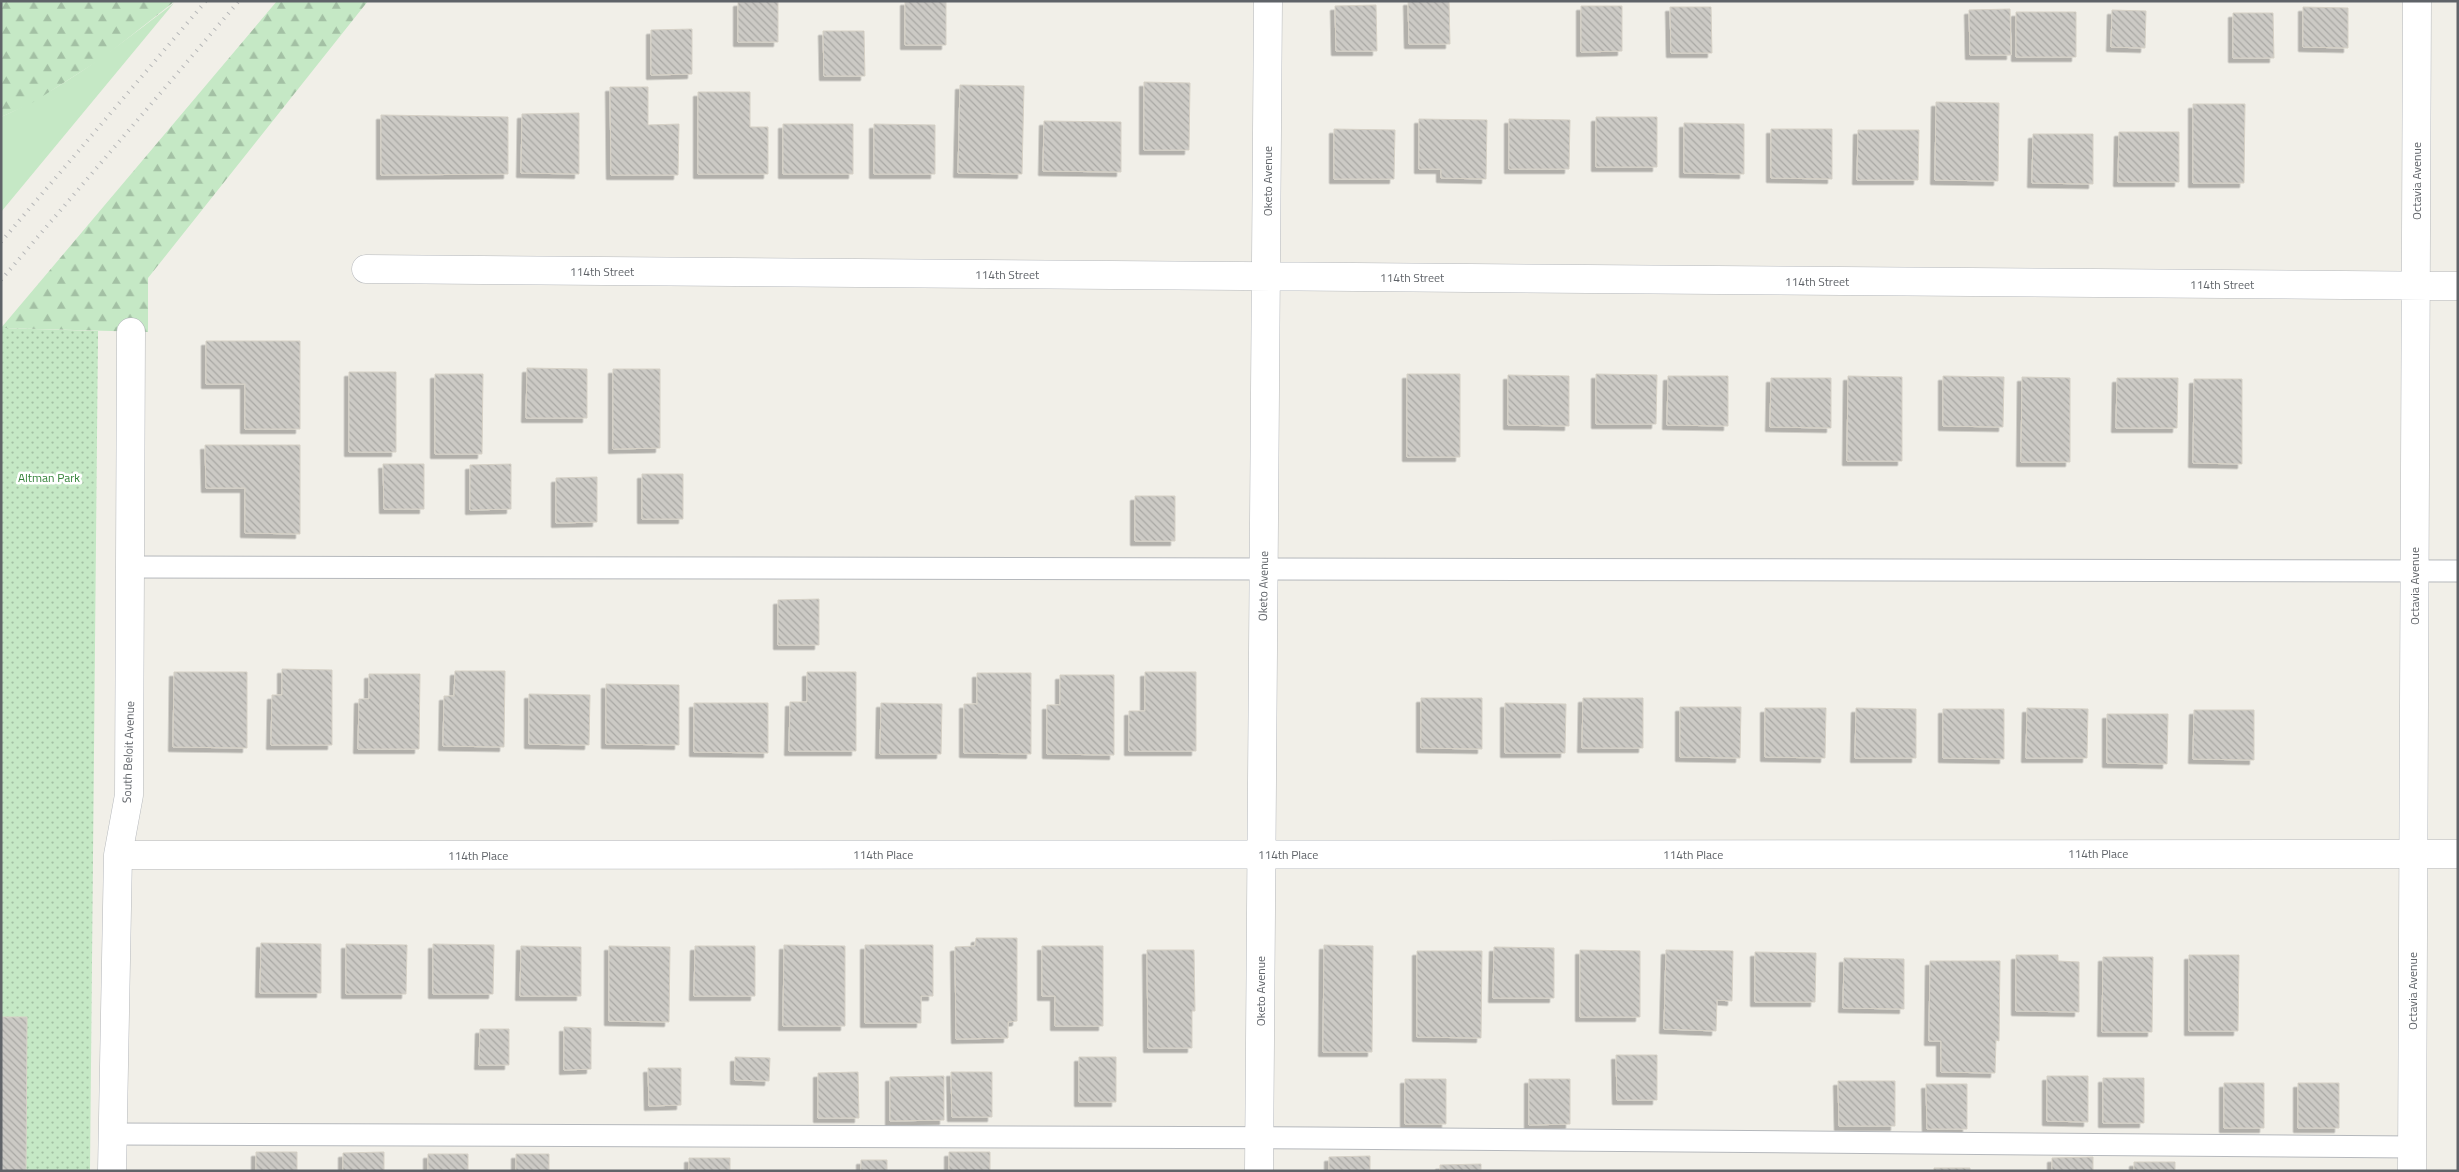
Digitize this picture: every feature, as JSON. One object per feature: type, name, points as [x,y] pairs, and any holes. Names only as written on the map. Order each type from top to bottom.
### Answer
[{"type":"street","name":"Oketo Avenue","points":[[1259,1171],[1268,1]]},
{"type":"street","name":"Octavia Avenue","points":[[2412,1159],[2417,1]]},
{"type":"street","name":"114th Street","points":[[366,269],[2458,286]]},
{"type":"street","name":"South Beloit Avenue","points":[[112,1171],[118,855],[129,794],[131,332]]},
{"type":"street","name":"114th Place","points":[[118,855],[2458,854]]},
{"type":"lane","points":[[130,567],[2458,571]]},
{"type":"lane","points":[[113,1134],[1259,1138],[2412,1159]]},
{"type":"green space","points":[[1,1],[175,1],[104,57],[32,103],[1,117]]},
{"type":"green space","points":[[277,1],[368,1],[148,278],[148,332],[1,328]]},
{"type":"green space","points":[[174,3],[1,212],[1,117],[69,79],[112,50]]},
{"type":"green space","name":"Altman Park","points":[[1,328],[98,331],[90,1171],[1,1171]]},
{"type":"building","points":[[778,1],[778,42],[738,42],[738,2]]},
{"type":"building","points":[[905,1],[946,1],[946,45],[905,45]]},
{"type":"building","points":[[1408,1],[1449,1],[1450,44],[1409,44]]},
{"type":"building","points":[[1376,5],[1377,51],[1336,51],[1335,6]]},
{"type":"building","points":[[1581,6],[1622,6],[1622,51],[1581,52]]},
{"type":"building","points":[[1670,7],[1711,7],[1712,53],[1671,53]]},
{"type":"building","points":[[2303,7],[2348,8],[2348,48],[2303,47]]},
{"type":"building","points":[[2010,9],[2011,55],[1970,55],[1969,10]]},
{"type":"building","points":[[2112,10],[2146,11],[2145,48],[2111,47]]},
{"type":"building","points":[[2016,12],[2076,12],[2076,57],[2016,57]]},
{"type":"building","points":[[2233,13],[2273,13],[2274,58],[2233,58]]},
{"type":"building","points":[[692,29],[692,74],[651,75],[651,30]]},
{"type":"building","points":[[823,31],[864,31],[865,76],[824,76]]},
{"type":"building","points":[[1144,82],[1190,83],[1189,150],[1144,150]]},
{"type":"building","points":[[960,85],[1024,86],[1022,174],[958,173]]},
{"type":"building","points":[[610,87],[648,87],[648,125],[679,124],[678,175],[611,175]]},
{"type":"building","points":[[698,92],[750,92],[750,127],[768,127],[768,174],[698,174]]},
{"type":"building","points":[[1936,102],[1999,103],[1998,181],[1935,180]]},
{"type":"building","points":[[2193,104],[2245,104],[2244,183],[2193,183]]},
{"type":"building","points":[[579,113],[579,174],[521,173],[522,114]]},
{"type":"building","points":[[381,115],[508,117],[508,174],[381,175]]},
{"type":"building","points":[[1596,117],[1657,117],[1657,167],[1596,167]]},
{"type":"building","points":[[1419,119],[1487,120],[1486,179],[1441,178],[1441,169],[1419,169]]},
{"type":"building","points":[[1509,119],[1570,120],[1569,169],[1509,169]]},
{"type":"building","points":[[1044,121],[1121,122],[1121,172],[1043,171]]},
{"type":"building","points":[[1684,123],[1744,124],[1744,174],[1684,173]]},
{"type":"building","points":[[783,124],[853,124],[853,174],[783,174]]},
{"type":"building","points":[[874,124],[935,125],[935,174],[874,174]]},
{"type":"building","points":[[1334,129],[1395,130],[1394,179],[1334,179]]},
{"type":"building","points":[[1771,129],[1832,129],[1832,179],[1771,178]]},
{"type":"building","points":[[1858,130],[1919,130],[1918,180],[1857,180]]},
{"type":"building","points":[[2119,132],[2179,132],[2179,182],[2118,182]]},
{"type":"building","points":[[2033,134],[2093,134],[2093,184],[2032,183]]},
{"type":"building","points":[[206,341],[300,341],[300,429],[245,429],[245,384],[206,384]]},
{"type":"building","points":[[527,368],[587,369],[587,418],[526,418]]},
{"type":"building","points":[[613,369],[660,369],[660,448],[613,449]]},
{"type":"building","points":[[349,372],[396,372],[396,452],[349,452]]},
{"type":"building","points":[[435,374],[483,374],[482,454],[435,454]]},
{"type":"building","points":[[1407,374],[1460,374],[1460,457],[1407,457]]},
{"type":"building","points":[[1596,374],[1657,375],[1656,424],[1596,424]]},
{"type":"building","points":[[1508,375],[1569,376],[1569,426],[1508,425]]},
{"type":"building","points":[[1668,376],[1728,376],[1728,426],[1667,425]]},
{"type":"building","points":[[1848,376],[1902,377],[1902,461],[1847,461]]},
{"type":"building","points":[[1943,376],[2004,377],[2003,427],[1943,426]]},
{"type":"building","points":[[2022,377],[2070,378],[2070,462],[2021,462]]},
{"type":"building","points":[[1771,378],[1831,378],[1831,428],[1770,427]]},
{"type":"building","points":[[2117,378],[2178,378],[2177,428],[2116,428]]},
{"type":"building","points":[[2194,379],[2242,379],[2242,464],[2193,463]]},
{"type":"building","points":[[205,445],[300,445],[300,534],[245,533],[245,488],[206,488]]},
{"type":"building","points":[[383,464],[424,464],[424,509],[384,509]]},
{"type":"building","points":[[511,464],[511,509],[470,510],[470,465]]},
{"type":"building","points":[[642,474],[683,474],[683,519],[642,519]]},
{"type":"building","points":[[597,477],[597,522],[556,523],[556,478]]},
{"type":"building","points":[[1135,496],[1175,496],[1175,541],[1135,541]]},
{"type":"building","points":[[819,599],[819,645],[778,645],[778,600]]},
{"type":"building","points":[[282,669],[332,670],[332,745],[271,745],[272,695],[282,695]]},
{"type":"building","points":[[455,671],[505,671],[504,747],[443,746],[444,696],[454,696]]},
{"type":"building","points":[[174,672],[247,672],[247,748],[173,747]]},
{"type":"building","points":[[807,672],[856,672],[856,751],[789,751],[790,702],[807,702]]},
{"type":"building","points":[[1145,672],[1196,672],[1196,751],[1129,751],[1129,711],[1145,711]]},
{"type":"building","points":[[977,673],[1031,673],[1031,754],[964,753],[964,704],[977,704]]},
{"type":"building","points":[[369,674],[420,674],[419,749],[358,749],[359,699],[369,699]]},
{"type":"building","points":[[1060,675],[1114,675],[1114,755],[1047,754],[1047,705],[1060,705]]},
{"type":"building","points":[[606,684],[679,685],[679,745],[606,744]]},
{"type":"building","points":[[529,694],[590,695],[589,745],[529,744]]},
{"type":"building","points":[[1421,698],[1482,698],[1482,749],[1421,748]]},
{"type":"building","points":[[1583,698],[1643,698],[1643,748],[1582,748]]},
{"type":"building","points":[[694,703],[768,703],[768,753],[694,752]]},
{"type":"building","points":[[881,703],[942,704],[941,754],[880,754]]},
{"type":"building","points":[[1505,703],[1566,704],[1565,753],[1505,753]]},
{"type":"building","points":[[1680,707],[1741,707],[1740,758],[1680,757]]},
{"type":"building","points":[[1765,708],[1826,708],[1825,758],[1765,757]]},
{"type":"building","points":[[1856,708],[1916,709],[1916,758],[1855,758]]},
{"type":"building","points":[[2027,708],[2088,709],[2087,758],[2026,758]]},
{"type":"building","points":[[1943,709],[2004,709],[2004,759],[1943,758]]},
{"type":"building","points":[[2194,710],[2254,710],[2254,760],[2193,759]]},
{"type":"building","points":[[2107,714],[2168,714],[2167,764],[2107,763]]},
{"type":"building","points":[[976,938],[1017,938],[1017,1021],[1008,1022],[1008,1038],[956,1039],[955,947],[975,946]]},
{"type":"building","points":[[261,943],[321,944],[321,993],[260,993]]},
{"type":"building","points":[[346,944],[407,945],[406,994],[346,994]]},
{"type":"building","points":[[433,944],[494,945],[493,994],[433,994]]},
{"type":"building","points":[[784,945],[845,946],[845,1026],[783,1026]]},
{"type":"building","points":[[865,945],[933,945],[933,996],[921,996],[921,1023],[865,1023]]},
{"type":"building","points":[[1324,945],[1373,946],[1372,1052],[1323,1052]]},
{"type":"building","points":[[521,946],[581,947],[581,996],[520,996]]},
{"type":"building","points":[[609,946],[670,947],[669,1022],[609,1021]]},
{"type":"building","points":[[695,946],[755,946],[755,996],[694,996]]},
{"type":"building","points":[[1042,946],[1103,946],[1103,1026],[1055,1026],[1055,996],[1042,996]]},
{"type":"building","points":[[1494,947],[1554,948],[1554,998],[1493,998]]},
{"type":"building","points":[[1147,950],[1194,950],[1195,1011],[1192,1011],[1192,1048],[1148,1048]]},
{"type":"building","points":[[1580,950],[1640,951],[1640,1017],[1580,1017]]},
{"type":"building","points":[[1666,950],[1733,951],[1732,1001],[1717,1000],[1716,1031],[1664,1029]]},
{"type":"building","points":[[1417,951],[1482,951],[1481,1038],[1417,1037]]},
{"type":"building","points":[[1755,952],[1816,953],[1815,1002],[1755,1002]]},
{"type":"building","points":[[2016,955],[2058,955],[2058,961],[2079,962],[2079,1012],[2016,1011]]},
{"type":"building","points":[[2189,955],[2239,955],[2238,1031],[2189,1031]]},
{"type":"building","points":[[2103,957],[2153,957],[2152,1032],[2102,1032]]},
{"type":"building","points":[[1844,958],[1904,959],[1904,1009],[1843,1008]]},
{"type":"building","points":[[1930,961],[2000,961],[1999,1041],[1996,1040],[1995,1073],[1941,1072],[1941,1041],[1929,1041]]},
{"type":"building","points":[[1,1017],[27,1017],[26,1171],[1,1171]]},
{"type":"building","points":[[564,1027],[591,1028],[591,1069],[564,1070]]},
{"type":"building","points":[[480,1029],[509,1029],[509,1065],[479,1065]]},
{"type":"building","points":[[1616,1055],[1657,1055],[1657,1100],[1617,1100]]},
{"type":"building","points":[[735,1057],[770,1058],[769,1081],[735,1080]]},
{"type":"building","points":[[1079,1057],[1116,1057],[1116,1102],[1079,1102]]},
{"type":"building","points":[[648,1068],[681,1068],[681,1105],[649,1106]]},
{"type":"building","points":[[858,1072],[859,1118],[818,1118],[818,1073]]},
{"type":"building","points":[[951,1072],[992,1072],[992,1117],[952,1117]]},
{"type":"building","points":[[944,1076],[944,1120],[890,1121],[890,1077]]},
{"type":"building","points":[[2047,1076],[2088,1076],[2088,1122],[2047,1121]]},
{"type":"building","points":[[2103,1078],[2144,1078],[2144,1123],[2103,1123]]},
{"type":"building","points":[[1405,1079],[1446,1079],[1446,1124],[1405,1124]]},
{"type":"building","points":[[1529,1079],[1570,1079],[1570,1124],[1529,1125]]},
{"type":"building","points":[[1838,1081],[1895,1081],[1895,1126],[1839,1126]]},
{"type":"building","points":[[2224,1083],[2264,1083],[2264,1128],[2224,1128]]},
{"type":"building","points":[[2298,1083],[2339,1083],[2339,1128],[2298,1128]]},
{"type":"building","points":[[1926,1084],[1967,1084],[1967,1129],[1927,1129]]},
{"type":"building","points":[[256,1152],[297,1152],[297,1171],[256,1171]]},
{"type":"building","points":[[384,1152],[384,1171],[343,1171],[343,1153]]},
{"type":"building","points":[[949,1152],[990,1152],[990,1171],[949,1171]]},
{"type":"building","points":[[428,1154],[468,1154],[468,1171],[428,1171]]},
{"type":"building","points":[[516,1154],[549,1154],[549,1171],[516,1171]]},
{"type":"building","points":[[1370,1156],[1370,1171],[1329,1171],[1329,1157]]},
{"type":"building","points":[[2093,1157],[2093,1171],[2052,1171],[2052,1158]]},
{"type":"building","points":[[689,1158],[730,1158],[730,1171],[689,1171]]},
{"type":"building","points":[[861,1160],[887,1160],[887,1171],[861,1171]]},
{"type":"building","points":[[2134,1162],[2175,1162],[2175,1171],[2134,1171]]},
{"type":"building","points":[[1481,1164],[1481,1171],[1440,1171],[1440,1165]]},
{"type":"building","points":[[1934,1168],[1970,1168],[1970,1171],[1934,1171]]},
{"type":"railway","points":[[1,242],[206,1]]},
{"type":"railway","points":[[1,280],[239,1]]}]
